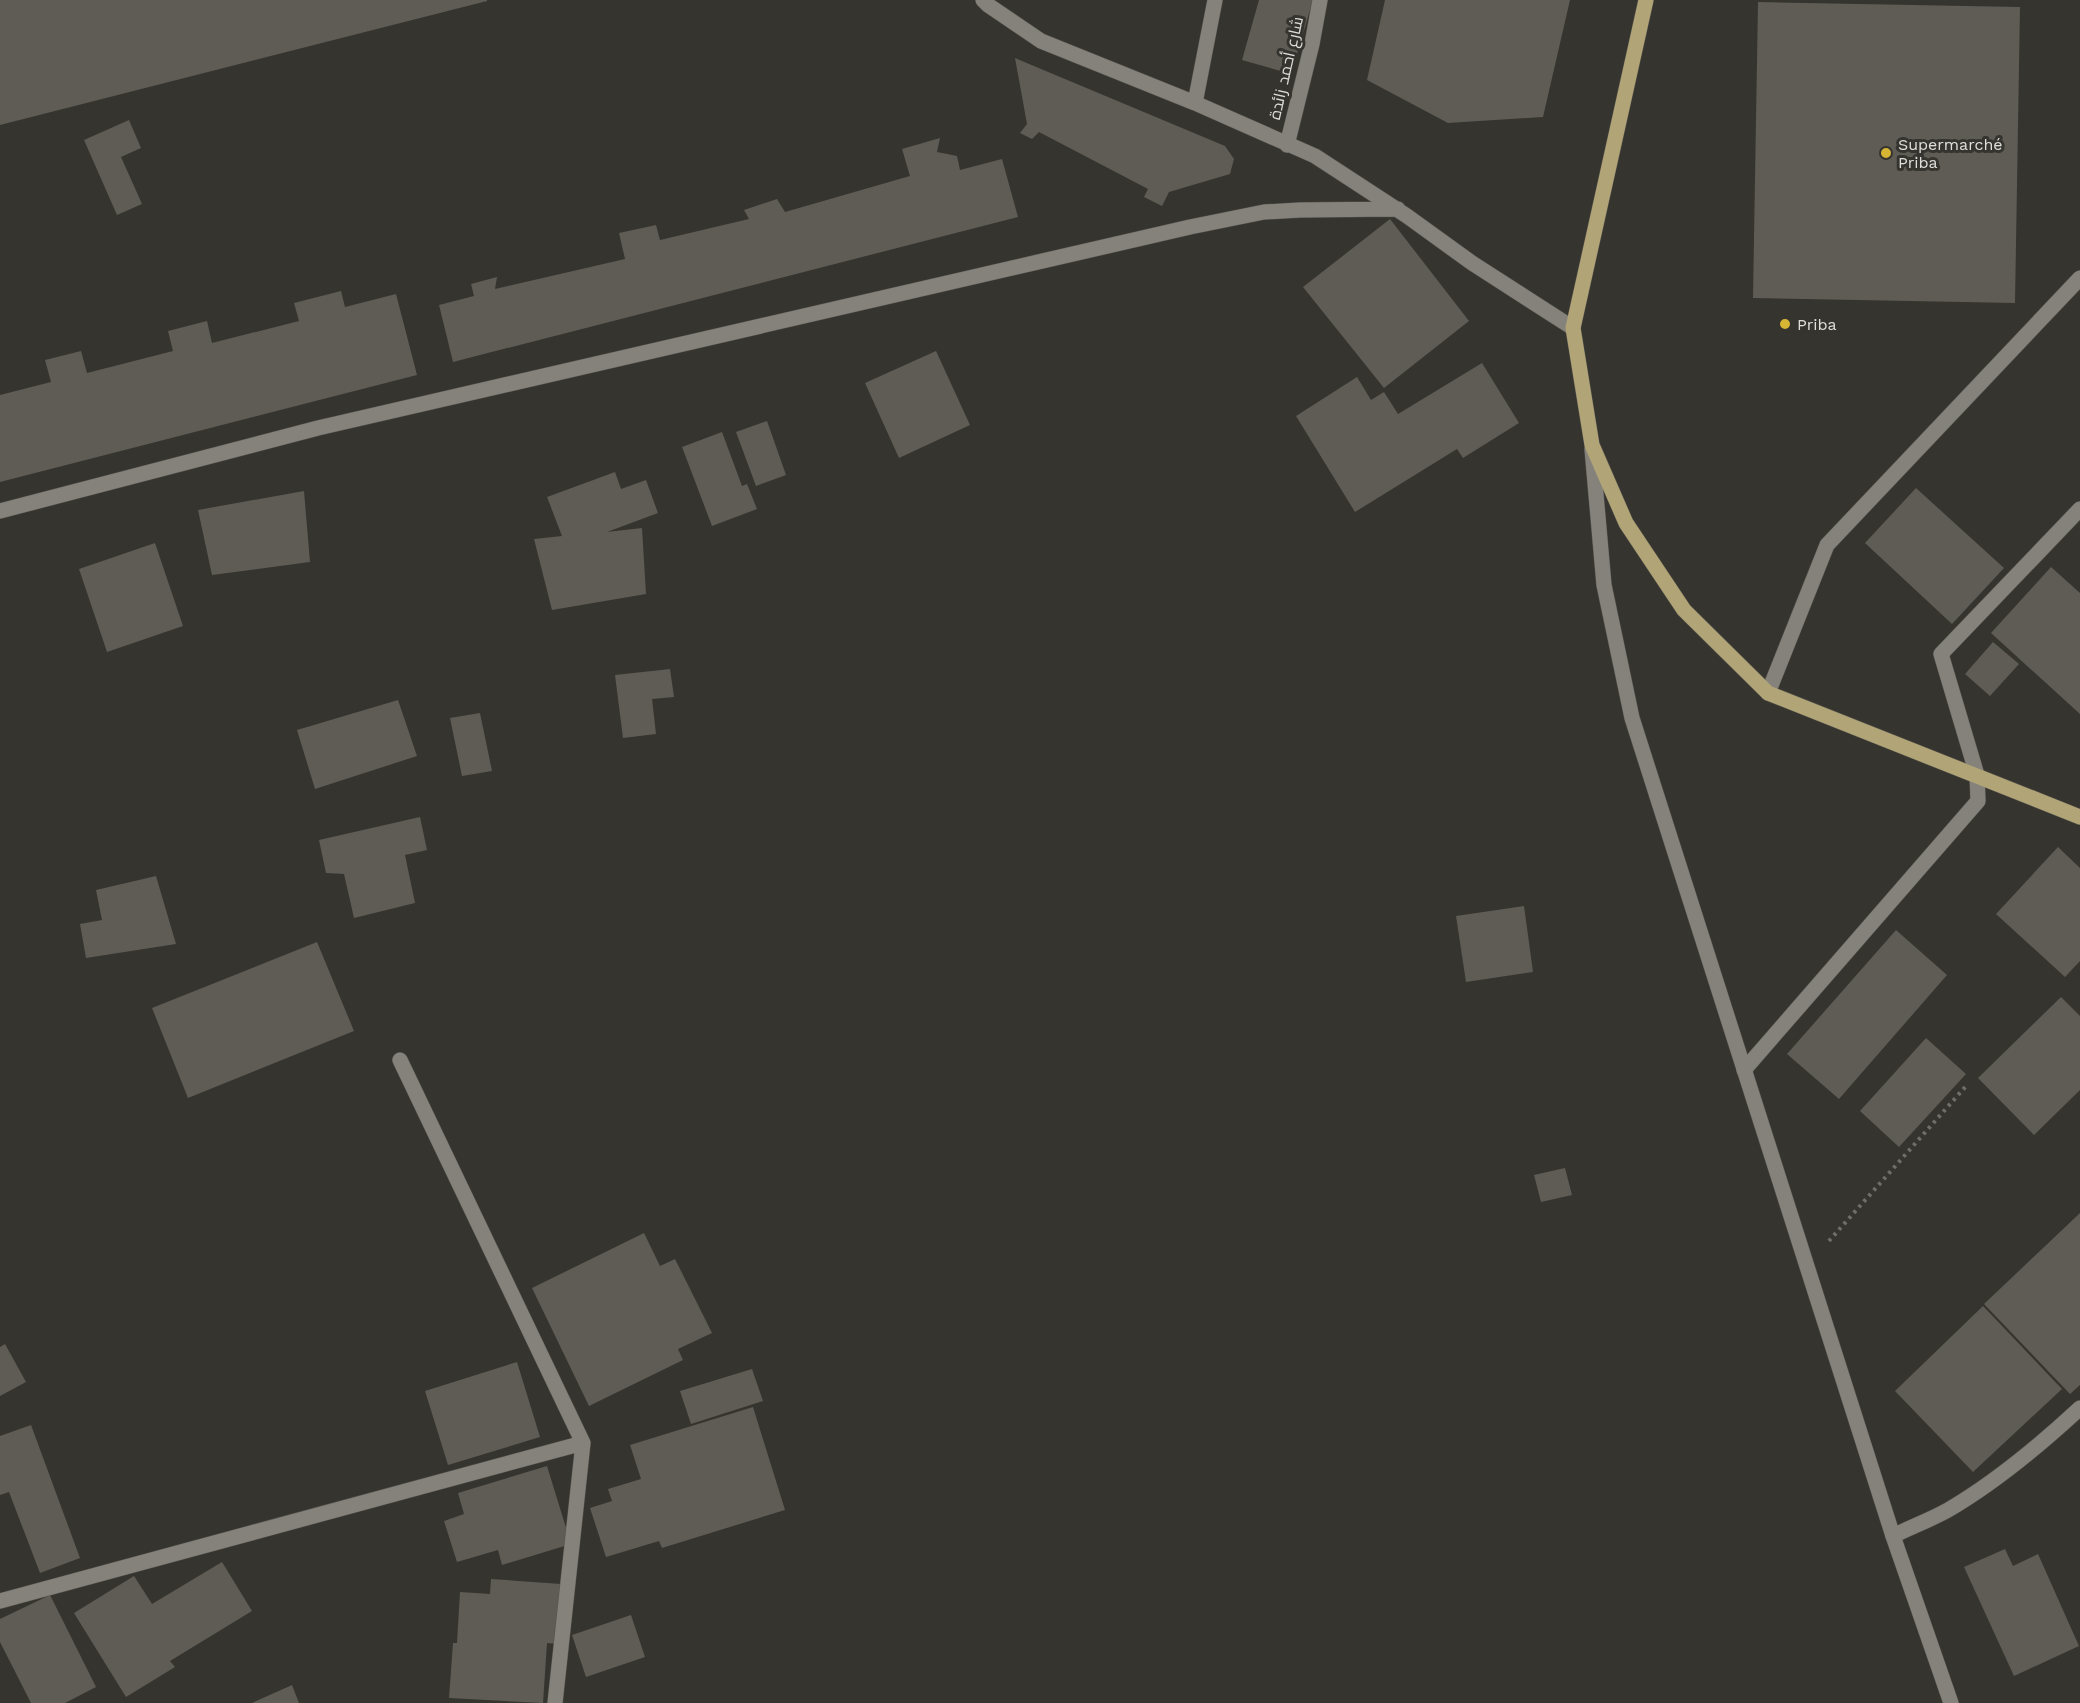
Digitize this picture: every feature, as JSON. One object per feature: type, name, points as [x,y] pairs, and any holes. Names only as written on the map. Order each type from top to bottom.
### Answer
[{"type":"main road","points":[[1646,0],[1573,328],[1592,445],[1626,523],[1684,610],[1768,693],[2080,817]]},
{"type":"street","points":[[983,0],[1041,41],[1195,103],[1315,156],[1398,210],[1472,263],[1573,328]]},
{"type":"street","points":[[1195,103],[1215,0]]},
{"type":"street","name":"شارع أحمد زائدة","points":[[1287,145],[1312,44],[1320,0]]},
{"type":"street","points":[[0,511],[318,428],[1201,225],[1264,212],[1398,210]]},
{"type":"street","points":[[1768,693],[1827,545],[2080,278]]},
{"type":"street","points":[[1592,445],[1604,585],[1632,718],[1893,1536],[1951,1703]]},
{"type":"street","points":[[1744,1070],[1978,801],[1977,776],[1941,654],[2080,509]]},
{"type":"street","points":[[400,1060],[583,1443],[555,1703]]},
{"type":"street","points":[[1893,1536],[1947,1510],[1998,1477],[2045,1441],[2080,1408]]},
{"type":"street","points":[[0,1601],[583,1443]]},
{"type":"path","points":[[1807,1266],[1967,1085]]},
{"type":"building","points":[[0,0],[487,0],[487,1],[0,125]]},
{"type":"building","points":[[1259,0],[1313,0],[1291,74],[1242,60]]},
{"type":"building","points":[[1385,0],[1570,0],[1543,117],[1448,123],[1367,80]]},
{"type":"building","name":"Supermarché Priba","points":[[1758,2],[2020,7],[2015,303],[1753,298]]},
{"type":"building","points":[[1015,58],[1225,146],[1234,159],[1230,174],[1169,192],[1162,206],[1144,197],[1148,189],[1039,132],[1032,139],[1020,133],[1027,124]]},
{"type":"building","points":[[129,120],[141,148],[121,157],[142,204],[117,215],[84,140]]},
{"type":"building","points":[[940,138],[937,152],[957,156],[960,170],[1002,159],[1018,217],[453,362],[439,305],[474,296],[471,284],[497,277],[495,289],[625,259],[619,233],[656,225],[660,240],[749,219],[744,210],[777,199],[785,212],[910,176],[902,149]]},
{"type":"building","points":[[1390,219],[1469,321],[1384,388],[1303,287]]},
{"type":"building","points":[[341,291],[345,307],[396,294],[417,375],[0,482],[0,395],[51,382],[45,360],[81,351],[87,373],[173,351],[168,331],[207,321],[212,343],[299,321],[294,303]]},
{"type":"building","points":[[936,351],[970,425],[899,458],[865,383]]},
{"type":"building","points":[[1482,363],[1519,423],[1463,458],[1457,449],[1355,512],[1296,416],[1357,377],[1371,400],[1384,392],[1398,414]]},
{"type":"building","points":[[767,421],[786,475],[756,486],[736,432]]},
{"type":"building","points":[[722,432],[742,486],[747,484],[757,509],[712,526],[682,447]]},
{"type":"building","points":[[615,472],[621,489],[646,480],[658,513],[607,532],[642,528],[646,594],[552,610],[534,539],[562,536],[547,497]]},
{"type":"building","points":[[1916,488],[2004,568],[1952,624],[1865,543]]},
{"type":"building","points":[[304,491],[310,562],[212,575],[198,510]]},
{"type":"building","points":[[155,543],[183,626],[107,652],[79,569]]},
{"type":"building","points":[[2051,567],[2080,593],[2080,714],[1991,633]]},
{"type":"building","points":[[1993,642],[2019,664],[1990,696],[1965,674]]},
{"type":"building","points":[[670,669],[674,697],[652,699],[656,734],[623,738],[615,675]]},
{"type":"building","points":[[398,700],[417,756],[315,789],[297,730]]},
{"type":"building","points":[[480,713],[492,771],[462,776],[450,718]]},
{"type":"building","points":[[420,817],[427,850],[405,855],[415,903],[354,918],[344,874],[326,873],[319,840]]},
{"type":"building","points":[[2058,847],[2080,868],[2080,961],[2065,977],[1996,914]]},
{"type":"building","points":[[156,876],[176,944],[86,958],[80,924],[102,920],[96,890]]},
{"type":"building","points":[[1524,906],[1533,972],[1466,982],[1456,916]]},
{"type":"building","points":[[1896,930],[1947,975],[1839,1099],[1787,1054]]},
{"type":"building","points":[[317,942],[354,1031],[188,1098],[152,1008]]},
{"type":"building","points":[[2061,997],[2080,1016],[2080,1090],[2034,1135],[1978,1078]]},
{"type":"building","points":[[1926,1038],[1966,1074],[1899,1147],[1860,1111]]},
{"type":"building","points":[[1565,1168],[1572,1195],[1541,1202],[1534,1175]]},
{"type":"building","points":[[2080,1213],[2080,1385],[2070,1394],[1984,1304]]},
{"type":"building","points":[[644,1233],[660,1266],[675,1259],[712,1333],[678,1349],[683,1360],[589,1406],[532,1288]]},
{"type":"building","points":[[1983,1306],[2062,1389],[1973,1472],[1895,1391]]},
{"type":"building","points":[[5,1344],[26,1382],[0,1396],[0,1347]]},
{"type":"building","points":[[517,1362],[540,1437],[448,1465],[425,1391]]},
{"type":"building","points":[[752,1369],[763,1401],[691,1424],[680,1391]]},
{"type":"building","points":[[753,1407],[785,1510],[662,1548],[659,1541],[606,1557],[590,1508],[612,1501],[608,1489],[641,1479],[630,1445]]},
{"type":"building","points":[[31,1425],[80,1558],[40,1573],[9,1492],[0,1495],[0,1436]]},
{"type":"building","points":[[547,1466],[571,1544],[502,1565],[498,1550],[457,1562],[444,1521],[464,1514],[458,1493]]},
{"type":"building","points":[[2005,1549],[2013,1566],[2038,1554],[2079,1646],[2014,1676],[1964,1567]]},
{"type":"building","points":[[222,1562],[252,1611],[170,1661],[175,1667],[126,1697],[74,1613],[134,1576],[152,1604]]},
{"type":"building","points":[[491,1579],[561,1584],[557,1644],[547,1643],[543,1703],[449,1698],[453,1643],[457,1643],[460,1592],[490,1594]]},
{"type":"building","points":[[50,1595],[96,1687],[65,1703],[31,1703],[0,1642],[0,1619]]},
{"type":"building","points":[[631,1615],[645,1657],[586,1677],[572,1635]]},
{"type":"building","points":[[292,1685],[299,1703],[252,1703]]},
{"type":"place","name":"Supermarché Priba","points":[[1886,153]]},
{"type":"place","name":"Priba","points":[[1785,324]]}]
